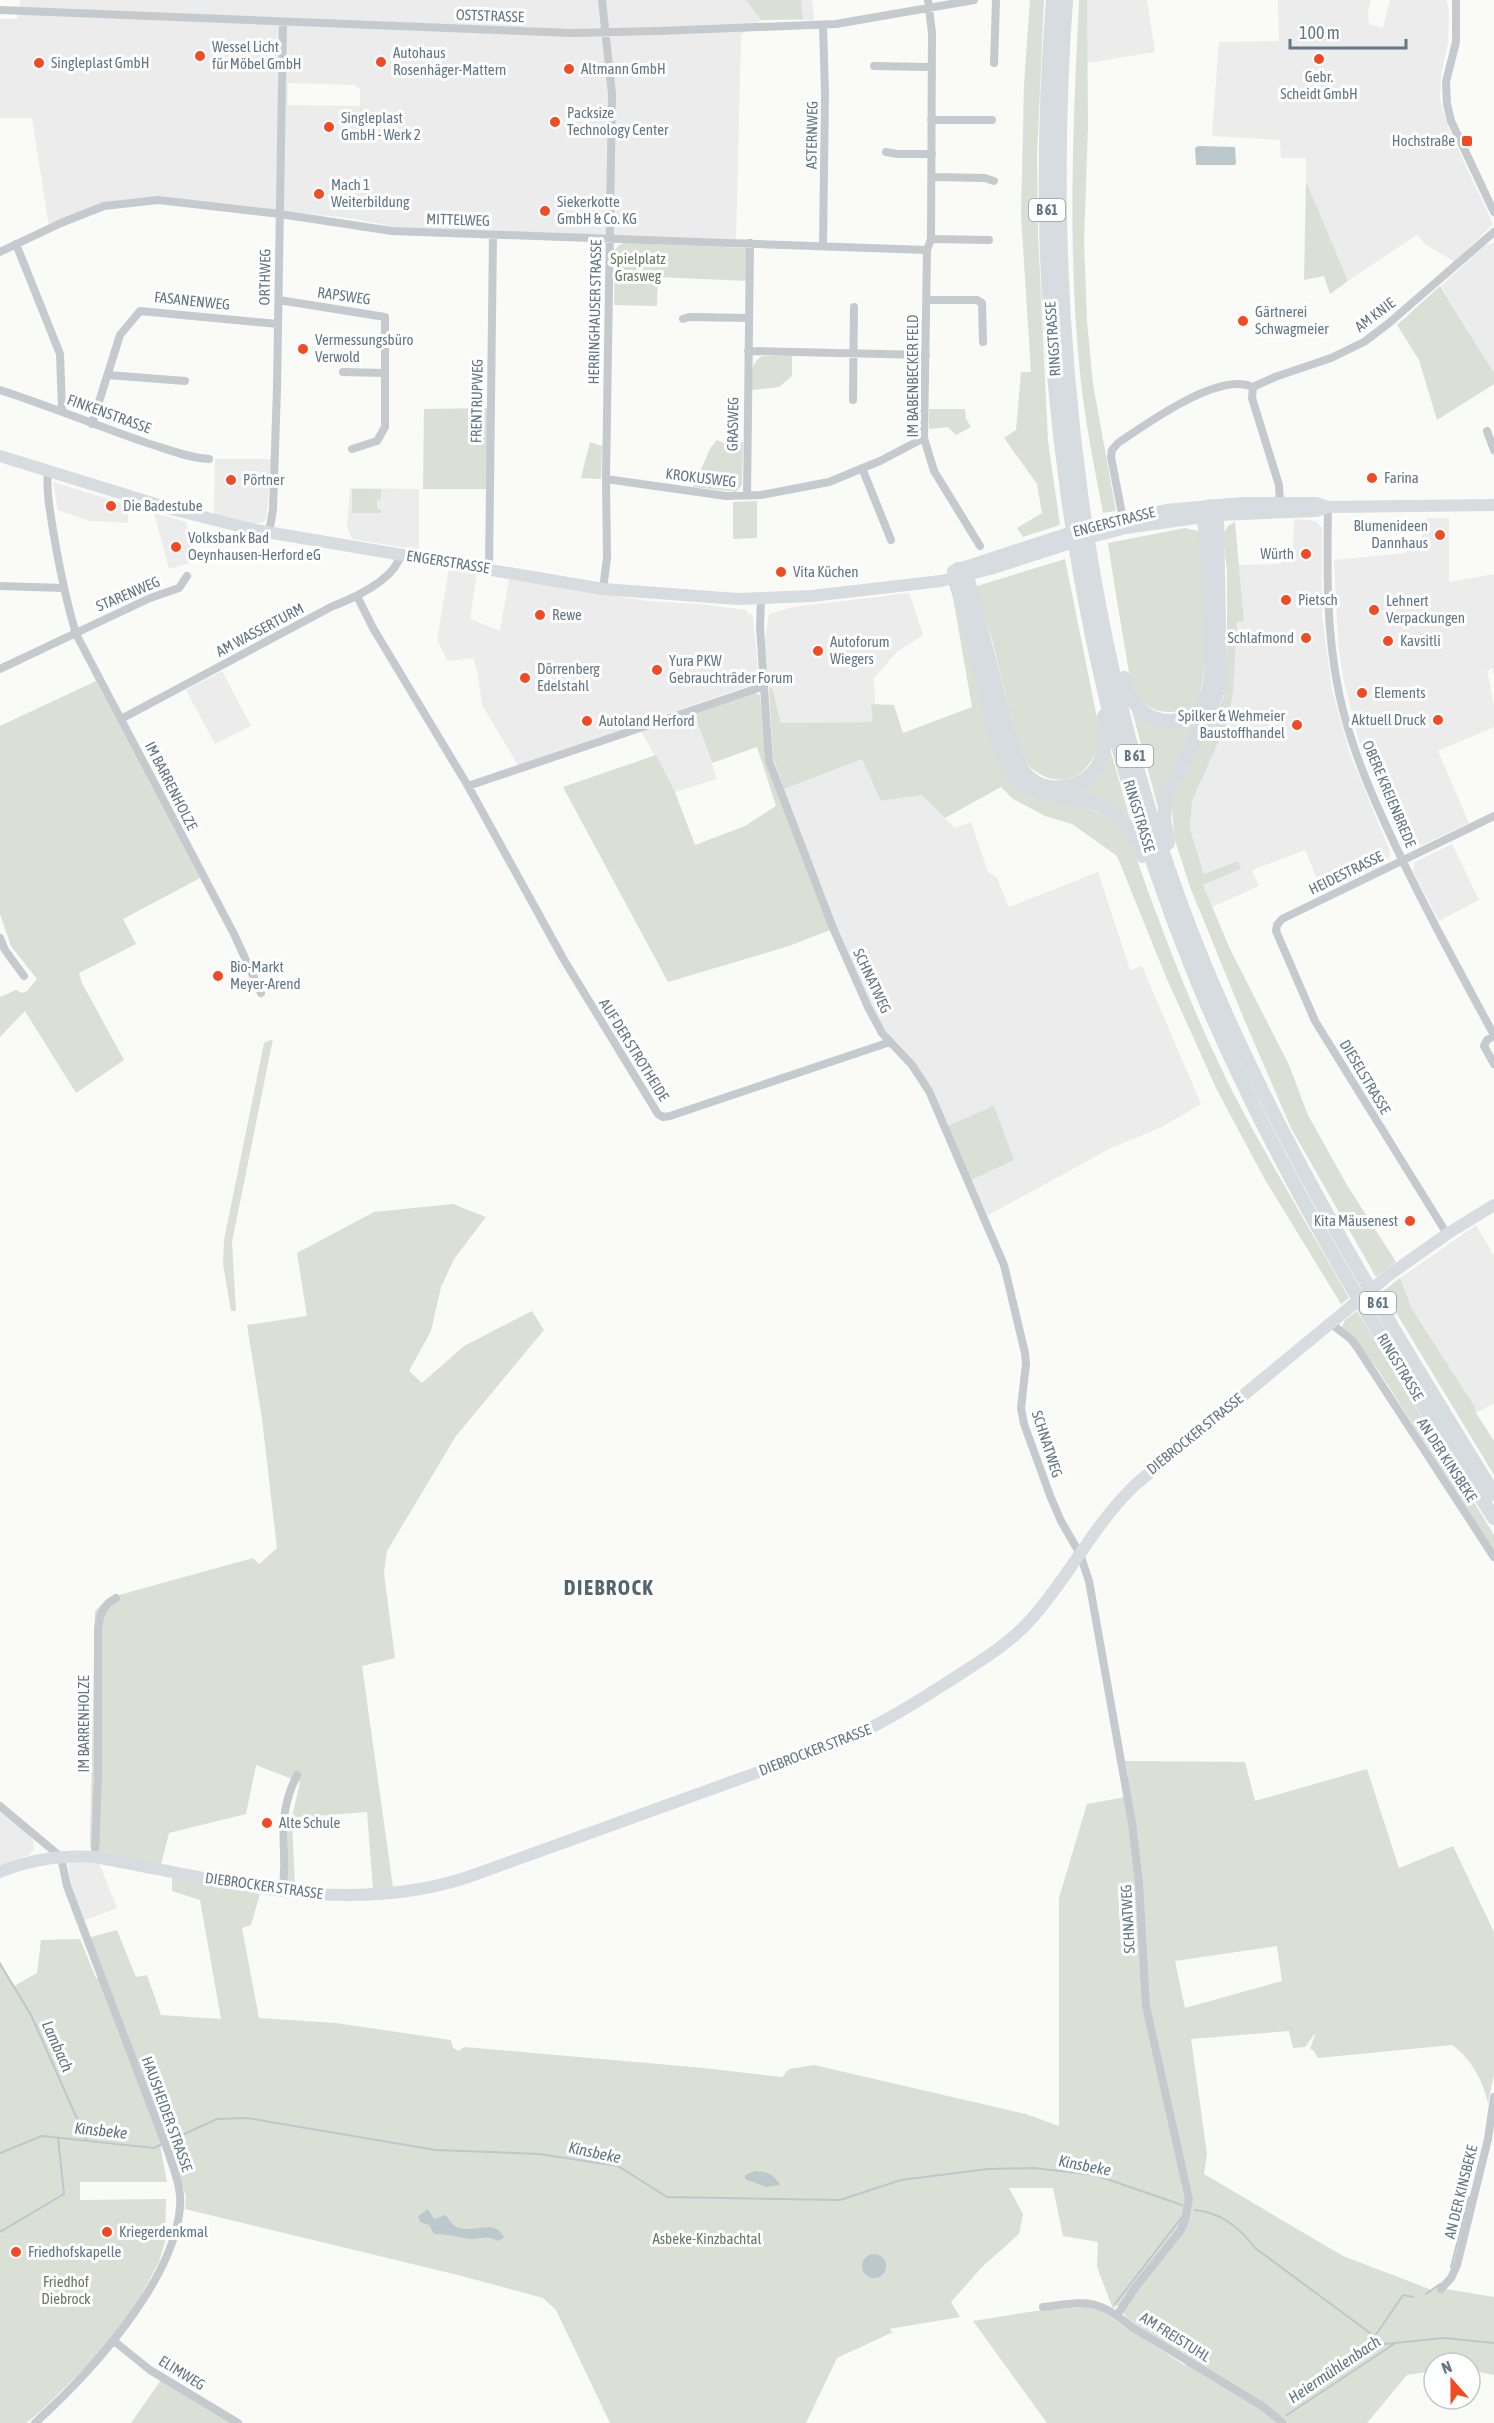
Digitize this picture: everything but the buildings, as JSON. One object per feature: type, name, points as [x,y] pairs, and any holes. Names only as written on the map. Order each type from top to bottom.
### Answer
[{"type":"highway","name":"RINGSTRASSE","points":[[1053,0],[1046,180],[1052,339],[1073,528],[1104,688],[1129,787],[1166,902],[1224,1041],[1258,1114],[1301,1196],[1381,1335],[1494,1518]]},
{"type":"highway","name":"RINGSTRASSE","points":[[1066,0],[1060,138],[1060,228],[1064,323],[1079,469],[1100,603],[1117,683],[1144,788],[1182,906],[1232,1027],[1297,1160],[1385,1316],[1494,1494]]},
{"type":"highway","points":[[1100,603],[1111,618],[1125,683],[1136,706],[1146,714],[1167,720],[1178,720],[1194,711],[1207,695],[1212,670],[1206,537],[1210,513]]},
{"type":"highway","points":[[1182,906],[1182,884],[1165,829],[1165,805],[1173,782],[1206,719],[1220,685],[1210,513]]},
{"type":"highway","points":[[960,574],[1012,750],[1023,771],[1031,780],[1054,787],[1069,786],[1080,783],[1097,767],[1103,754],[1106,738],[1100,699],[1104,688]]},
{"type":"highway","points":[[960,574],[969,626],[998,743],[1011,770],[1018,780],[1029,788],[1061,798],[1092,803],[1119,816],[1138,844],[1155,888],[1166,902]]},
{"type":"main road","name":"ENGERSTRASSE","points":[[0,456],[190,514],[269,532],[603,589],[652,594],[760,599],[870,591],[960,574],[1047,545],[1166,510],[1210,513],[1316,511],[1328,507],[1494,505]]},
{"type":"main road","name":"ENGERSTRASSE","points":[[1210,513],[1280,503],[1316,503],[1328,507]]},
{"type":"main road","name":"DIEBROCKER STRASSE","points":[[0,1872],[31,1861],[61,1857],[95,1857],[282,1892],[313,1895],[404,1893],[444,1885],[839,1743],[890,1718],[1016,1636],[1043,1606],[1111,1509],[1136,1484],[1389,1275],[1446,1234],[1494,1205]]},
{"type":"street","points":[[18,0],[18,11]]},
{"type":"street","name":"HERRINGHAUSER STRASSE","points":[[602,0],[612,94],[606,479],[607,558],[603,589]]},
{"type":"street","name":"OSTSTRASSE","points":[[0,10],[606,33],[823,25],[928,4],[974,0]]},
{"type":"street","points":[[994,63],[996,0]]},
{"type":"street","points":[[1456,0],[1456,42],[1446,82],[1447,104],[1452,121],[1494,212]]},
{"type":"street","name":"IM BABENBECKER FELD","points":[[928,4],[932,33],[932,238],[927,250],[924,438],[934,471],[980,546]]},
{"type":"street","name":"ORTHWEG","points":[[269,532],[273,510],[279,300],[283,22]]},
{"type":"street","name":"ASTERNWEG","points":[[823,25],[825,104],[823,245]]},
{"type":"street","points":[[874,66],[931,67]]},
{"type":"street","points":[[931,120],[992,120]]},
{"type":"street","points":[[886,152],[932,154]]},
{"type":"street","points":[[932,177],[985,178],[994,181]]},
{"type":"street","name":"MITTELWEG","points":[[0,252],[104,206],[131,201],[166,200],[392,231],[927,250]]},
{"type":"street","name":"AM KNIE","points":[[1116,524],[1111,457],[1112,450],[1118,443],[1209,388],[1229,383],[1246,384],[1253,387],[1331,358],[1364,342],[1494,232]]},
{"type":"street","name":"FRENTRUPWEG","points":[[489,569],[493,235]]},
{"type":"street","points":[[932,238],[989,240]]},
{"type":"street","name":"GRASWEG","points":[[747,496],[750,243]]},
{"type":"street","points":[[16,244],[60,354],[62,410]]},
{"type":"street","name":"RAPSWEG","points":[[279,300],[383,315],[387,321],[385,427],[377,441],[352,449]]},
{"type":"street","name":"IM BABENBECKER FELD","points":[[927,300],[977,300],[982,303],[983,342]]},
{"type":"street","points":[[853,400],[854,307]]},
{"type":"street","name":"FASANENWEG","points":[[108,375],[122,331],[140,311],[278,324]]},
{"type":"street","points":[[683,319],[689,317],[749,318]]},
{"type":"street","points":[[748,351],[926,355]]},
{"type":"street","points":[[343,372],[386,373]]},
{"type":"street","points":[[92,424],[108,375],[185,381]]},
{"type":"street","points":[[1253,387],[1252,398],[1279,485],[1280,503]]},
{"type":"street","name":"FINKENSTRASSE","points":[[0,390],[184,455],[209,459]]},
{"type":"street","points":[[1486,431],[1494,450]]},
{"type":"street","name":"KROKUSWEG","points":[[606,479],[710,495],[747,496],[778,493],[829,482],[924,438]]},
{"type":"street","points":[[862,468],[891,540]]},
{"type":"street","name":"IM BARRENHOLZE","points":[[48,471],[49,505],[63,588],[76,634],[242,950],[261,993]]},
{"type":"street","name":"OBERE KREIENBREDE","points":[[1328,507],[1328,608],[1339,694],[1347,728],[1402,860],[1494,1036],[1487,1040],[1484,1046],[1494,1064]]},
{"type":"street","name":"AM WASSERTURM","points":[[121,718],[357,596],[391,573],[399,565],[401,554]]},
{"type":"street","name":"STARENWEG","points":[[0,669],[76,634],[83,628],[150,598],[179,588],[187,576]]},
{"type":"street","points":[[0,586],[63,588]]},
{"type":"street","name":"AUF DER STROTHEIDE","points":[[357,596],[378,638],[468,786],[574,977],[658,1114],[663,1117],[670,1116],[890,1042]]},
{"type":"street","name":"SCHNATWEG","points":[[760,599],[769,761],[833,928],[867,1007],[890,1042],[912,1065],[928,1091],[1004,1265],[1025,1353],[1021,1408],[1024,1424],[1061,1521],[1080,1554],[1089,1581],[1132,1823],[1140,1883],[1146,2006],[1189,2199],[1181,2230],[1134,2288],[1117,2315]]},
{"type":"street","points":[[468,786],[764,686]]},
{"type":"street","name":"HEIDESTRASSE","points":[[1277,925],[1282,919],[1494,816]]},
{"type":"street","name":"DIESELSTRASSE","points":[[1277,925],[1276,931],[1315,1021],[1446,1234]]},
{"type":"street","points":[[0,939],[24,976]]},
{"type":"street","name":"AN DER KINSBEKE","points":[[1330,1323],[1351,1339],[1357,1347],[1494,1557]]},
{"type":"street","name":"IM BARRENHOLZE","points":[[95,1857],[98,1773],[98,1629],[101,1612],[106,1605],[116,1599]]},
{"type":"street","points":[[282,1892],[284,1820],[291,1787],[297,1775]]},
{"type":"street","points":[[0,1806],[61,1857]]},
{"type":"street","name":"HAUSHEIDER STRASSE","points":[[35,2423],[114,2342],[149,2288],[175,2233],[180,2196],[169,2154],[67,1886],[61,1857]]},
{"type":"street","name":"AN DER KINSBEKE","points":[[1442,2289],[1451,2278],[1457,2265],[1488,2139],[1494,2097]]},
{"type":"street","name":"AM FREISTUHL","points":[[1043,2307],[1093,2302],[1262,2406],[1283,2423]]},
{"type":"street","name":"ELIMWEG","points":[[114,2342],[150,2370],[238,2423]]},
{"type":"shaded area","points":[[21,0],[812,0],[814,20],[761,20],[741,35],[736,239],[400,228],[356,219],[159,197],[129,199],[49,226],[32,118],[0,118],[0,19],[17,19]],"holes":[[[288,83],[355,85],[360,89],[360,106],[288,105]]]},
{"type":"shaded area","points":[[1087,0],[1147,0],[1155,52],[1087,63]]},
{"type":"shaded area","points":[[1278,0],[1371,0],[1368,12],[1369,24],[1383,28],[1390,0],[1446,0],[1449,8],[1448,43],[1441,75],[1440,100],[1450,132],[1493,224],[1455,262],[1425,244],[1417,235],[1348,281],[1306,181],[1306,158],[1281,158],[1280,140],[1212,136],[1219,42],[1279,41]]},
{"type":"shaded area","points":[[1198,146],[1235,147],[1236,163],[1235,165],[1196,165],[1195,148]]},
{"type":"shaded area","points":[[1494,243],[1494,373],[1441,286],[1483,247]]},
{"type":"shaded area","points":[[215,459],[271,459],[267,516],[264,522],[255,524],[214,514]]},
{"type":"shaded area","points":[[53,482],[128,505],[128,523],[89,521],[58,510]]},
{"type":"shaded area","points":[[350,488],[419,489],[419,550],[352,539],[347,527]]},
{"type":"shaded area","points":[[154,513],[186,522],[197,561],[169,569]]},
{"type":"shaded area","points":[[1427,518],[1449,518],[1449,582],[1494,574],[1494,675],[1492,668],[1487,671],[1494,705],[1494,727],[1438,751],[1469,823],[1412,850],[1402,845],[1361,749],[1343,677],[1338,642],[1334,560],[1406,553],[1407,540],[1417,540],[1427,530]]},
{"type":"shaded area","points":[[1294,519],[1316,521],[1322,528],[1322,615],[1332,690],[1350,754],[1391,854],[1385,864],[1323,893],[1305,850],[1252,870],[1259,886],[1212,907],[1203,885],[1241,869],[1238,861],[1204,874],[1190,829],[1192,801],[1227,723],[1237,622],[1244,621],[1239,565],[1281,564],[1282,551],[1293,551]]},
{"type":"shaded area","points":[[449,568],[477,573],[470,619],[500,631],[509,579],[647,601],[701,604],[745,610],[750,615],[752,614],[753,618],[759,679],[751,685],[518,765],[482,705],[478,674],[473,658],[448,661],[437,640]]},
{"type":"shaded area","points":[[909,593],[923,635],[897,652],[874,678],[875,704],[871,704],[874,722],[781,723],[772,688],[769,689],[765,640],[769,614],[793,607]]},
{"type":"shaded area","points":[[222,671],[251,726],[215,744],[186,690]]},
{"type":"shaded area","points":[[694,713],[717,779],[675,792],[641,731]]},
{"type":"shaded area","points":[[862,758],[881,801],[922,795],[955,828],[971,822],[988,872],[997,878],[1009,907],[1098,872],[1130,970],[1142,966],[1201,1104],[1162,1127],[1111,1148],[987,1216],[971,1180],[994,1107],[947,1126],[921,1072],[882,1026],[871,1008],[836,927],[784,789]]},
{"type":"shaded area","points":[[1452,844],[1479,900],[1439,921],[1413,871],[1415,862]]},
{"type":"shaded area","points":[[1476,1225],[1494,1256],[1494,1403],[1476,1413],[1475,1407],[1412,1309],[1400,1278]]},
{"type":"shaded area","points":[[0,1810],[33,1840],[34,1849],[29,1855],[0,1866]]},
{"type":"shaded area","points":[[68,1862],[99,1863],[117,1908],[83,1921],[71,1889]]},
{"type":"shaded area","points":[[755,2171],[769,2174],[780,2185],[766,2187],[745,2179],[745,2175]]},
{"type":"shaded area","points":[[428,2209],[434,2219],[445,2215],[454,2225],[461,2228],[495,2228],[504,2238],[498,2241],[489,2238],[468,2239],[434,2234],[429,2225],[420,2222],[418,2216]]},
{"type":"shaded area","points":[[874,2254],[879,2255],[885,2261],[885,2271],[879,2277],[874,2278],[869,2277],[863,2271],[862,2266],[863,2261],[869,2255]]},
{"type":"green space","points":[[746,0],[801,0],[803,19],[761,20]]},
{"type":"green space","points":[[1030,0],[1044,0],[1037,156],[1038,233],[1048,441],[1060,525],[1023,537],[1017,528],[1042,513],[1037,484],[1004,438],[1016,430],[1021,372],[1031,372],[1021,216],[1024,84]]},
{"type":"green space","points":[[1079,0],[1087,0],[1088,127],[1084,241],[1087,321],[1093,384],[1116,511],[1103,513],[1083,399],[1074,287],[1072,192]]},
{"type":"green space","points":[[1306,181],[1348,281],[1330,294],[1324,276],[1304,280]]},
{"type":"green space","name":"Spielplatz Grasweg","points":[[625,243],[747,248],[747,281],[658,277],[657,306],[614,305],[615,250],[619,245]]},
{"type":"green space","points":[[1440,286],[1494,373],[1494,384],[1437,420],[1419,360],[1397,325]]},
{"type":"green space","points":[[762,356],[792,356],[792,376],[779,387],[752,390],[753,367]]},
{"type":"green space","points":[[488,408],[487,489],[423,489],[424,409]]},
{"type":"green space","points":[[929,409],[965,409],[966,419],[971,427],[956,435],[948,427],[929,429]]},
{"type":"green space","points":[[717,440],[726,444],[743,442],[742,485],[736,492],[693,487],[711,447]]},
{"type":"green space","points":[[590,442],[602,446],[601,479],[581,478]]},
{"type":"green space","points":[[352,489],[381,489],[381,499],[377,500],[377,509],[381,510],[381,513],[352,513]]},
{"type":"green space","points":[[757,501],[757,538],[733,539],[733,502]]},
{"type":"green space","points":[[1235,522],[1244,621],[1237,622],[1233,693],[1227,723],[1192,801],[1190,829],[1204,874],[1238,861],[1241,869],[1203,885],[1230,949],[1289,1065],[1308,1115],[1347,1185],[1396,1262],[1376,1277],[1291,1128],[1190,887],[1174,837],[1172,805],[1176,791],[1224,696],[1227,571],[1223,534],[1228,526]]},
{"type":"green space","points":[[1185,528],[1198,531],[1203,544],[1200,551],[1205,626],[1204,667],[1198,696],[1192,704],[1175,712],[1165,712],[1147,705],[1135,691],[1128,667],[1108,543]]},
{"type":"green space","points":[[1065,559],[1101,738],[1089,765],[1080,773],[1058,780],[1046,777],[1034,770],[1022,759],[992,640],[976,590],[977,586]]},
{"type":"green space","points":[[965,588],[1005,747],[1014,766],[1026,779],[1044,788],[1064,790],[1074,788],[1092,779],[1103,763],[1109,745],[1132,826],[1117,811],[1100,800],[1040,788],[1024,780],[1013,769],[997,727],[962,589]]},
{"type":"green space","points":[[952,592],[955,592],[995,754],[1033,797],[1083,807],[1113,818],[1132,846],[1170,950],[1214,1054],[1247,1119],[1349,1298],[1341,1304],[1264,1178],[1217,1090],[1166,977],[1117,856],[1072,824],[1045,816],[1013,799],[1001,787],[945,818],[922,795],[881,801],[862,759],[784,789],[773,758],[769,689],[772,688],[781,723],[873,722],[871,704],[894,705],[903,733],[972,707]]},
{"type":"green space","points":[[96,681],[200,878],[123,919],[136,944],[79,973],[82,983],[124,1060],[76,1093],[25,1011],[0,1037],[0,997],[16,990],[22,993],[27,991],[37,979],[11,946],[0,914],[0,726]]},
{"type":"green space","points":[[754,693],[760,695],[766,760],[830,930],[789,946],[668,982],[563,787],[656,755],[675,792],[695,845],[745,826],[776,806],[757,747],[712,763],[694,713]]},
{"type":"green space","points":[[1130,703],[1176,726],[1191,722],[1206,707],[1160,815]]},
{"type":"green space","points":[[273,1039],[232,1242],[236,1311],[231,1311],[223,1264],[224,1240],[264,1043]]},
{"type":"green space","points":[[994,1106],[1014,1160],[971,1180],[947,1126]]},
{"type":"green space","points":[[453,1204],[486,1217],[454,1259],[441,1287],[431,1331],[409,1371],[422,1383],[464,1346],[532,1311],[544,1330],[456,1436],[387,1551],[384,1573],[395,1658],[362,1666],[393,1887],[373,1889],[367,1812],[292,1818],[295,1888],[286,1887],[289,1815],[292,1817],[300,1782],[256,1765],[246,1814],[169,1833],[161,1865],[108,1855],[90,1847],[95,1611],[108,1598],[253,1558],[259,1564],[277,1548],[262,1419],[247,1325],[307,1316],[297,1253],[374,1212]]},
{"type":"green space","points":[[1400,1278],[1412,1309],[1475,1407],[1476,1413],[1494,1441],[1494,1475],[1383,1291]]},
{"type":"green space","points":[[1357,1311],[1494,1535],[1494,1551],[1380,1373],[1353,1336],[1342,1327],[1345,1320]]},
{"type":"green space","name":"Asbeke-Kinzbachtal","points":[[1125,1761],[1245,1762],[1255,1801],[1367,1769],[1399,1868],[1453,1846],[1494,1932],[1494,2075],[1488,2103],[1475,2071],[1465,2056],[1452,2045],[1318,2058],[1310,2049],[1316,2032],[1305,2047],[1293,2048],[1289,2031],[1191,2039],[1207,2154],[1204,2174],[1343,2256],[1432,2290],[1437,2288],[1438,2284],[1446,2289],[1494,2297],[1494,2375],[1482,2372],[1482,2351],[1422,2351],[1422,2373],[1407,2375],[1367,2423],[1289,2423],[1128,2319],[1117,2305],[1113,2309],[1097,2267],[1098,2242],[1063,2236],[1053,2188],[1009,2188],[1023,2214],[1019,2234],[982,2267],[951,2302],[960,2317],[889,2329],[893,2332],[837,2358],[806,2423],[610,2423],[556,2310],[543,2298],[458,2275],[185,2209],[186,2197],[168,2142],[160,2145],[167,2182],[80,2182],[80,2200],[166,2199],[165,2242],[159,2262],[128,2319],[108,2345],[41,2411],[26,2423],[0,2423],[0,1961],[14,1986],[37,1973],[41,1940],[80,1939],[96,1978],[98,1978],[91,1937],[117,1930],[136,1977],[147,1975],[161,2015],[221,2019],[200,1900],[172,1891],[172,1878],[260,1894],[251,1925],[242,1928],[259,2018],[336,2023],[451,2040],[453,2048],[459,2051],[464,2047],[782,2077],[789,2069],[814,2065],[1026,2114],[1059,2126],[1059,1898],[1087,1804],[1126,1797],[1128,1775]],"holes":[[[1277,1946],[1282,1981],[1185,2008],[1175,1961]]]},
{"type":"green space","points":[[1094,2306],[1184,2365],[1189,2364],[1261,2409],[1277,2423],[1047,2423],[973,2321],[1035,2311]]},
{"type":"green space","points":[[161,2380],[233,2423],[131,2423]]},
{"type":"waterway","name":"Lambach","points":[[0,1964],[31,2015],[87,2141]]},
{"type":"waterway","name":"Kinsbeke","points":[[0,2153],[42,2136],[154,2148],[217,2119],[247,2118],[436,2150],[539,2154],[618,2166],[667,2197],[840,2200],[901,2180],[988,2169],[1033,2168],[1095,2175],[1182,2205]]},
{"type":"waterway","points":[[0,2232],[64,2194],[58,2138]]},
{"type":"waterway","points":[[1451,2267],[1469,2197]]},
{"type":"waterway","name":"Kinsbeke","points":[[1195,2210],[1213,2214],[1229,2222],[1255,2248],[1385,2344],[1444,2338],[1494,2343]]},
{"type":"waterway","points":[[1115,2304],[1182,2217]]},
{"type":"waterway","points":[[1426,2294],[1440,2284]]},
{"type":"waterway","points":[[1375,2336],[1403,2295],[1413,2297]]},
{"type":"waterway","name":"Heiermühlenbach","points":[[1287,2415],[1394,2344]]},
{"type":"place","name":"Wessel Licht für Möbel GmbH","points":[[200,56]]},
{"type":"place","name":"Gebr. Scheidt GmbH","points":[[1319,59]]},
{"type":"place","name":"Autohaus Rosenhäger-Mattern","points":[[381,62]]},
{"type":"place","name":"Singleplast GmbH","points":[[39,63]]},
{"type":"place","name":"Altmann GmbH","points":[[569,69]]},
{"type":"place","name":"Packsize Technology Center","points":[[555,122]]},
{"type":"place","name":"Singleplast GmbH - Werk 2","points":[[329,127]]},
{"type":"place","name":"Hochstraße","points":[[1467,141]]},
{"type":"place","name":"Mach 1 Weiterbildung","points":[[319,194]]},
{"type":"place","name":"Siekerkotte GmbH & Co. KG","points":[[545,211]]},
{"type":"place","name":"Gärtnerei Schwagmeier","points":[[1243,321]]},
{"type":"place","name":"Vermessungsbüro Verwold","points":[[303,349]]},
{"type":"place","name":"Farina","points":[[1372,478]]},
{"type":"place","name":"Pörtner","points":[[231,480]]},
{"type":"place","name":"Die Badestube","points":[[111,506]]},
{"type":"place","name":"Blumenideen Dannhaus","points":[[1440,535]]},
{"type":"place","name":"Volksbank Bad Oeynhausen-Herford eG","points":[[176,547]]},
{"type":"place","name":"Würth","points":[[1306,554]]},
{"type":"place","name":"Vita Küchen","points":[[781,572]]},
{"type":"place","name":"Pietsch","points":[[1286,600]]},
{"type":"place","name":"Lehnert Verpackungen","points":[[1374,610]]},
{"type":"place","name":"Rewe","points":[[540,615]]},
{"type":"place","name":"Schlafmond","points":[[1306,638]]},
{"type":"place","name":"Kavsitli","points":[[1388,641]]},
{"type":"place","name":"Autoforum Wiegers","points":[[818,651]]},
{"type":"place","name":"Yura PKW Gebrauchträder Forum","points":[[657,670]]},
{"type":"place","name":"Dörrenberg Edelstahl","points":[[525,678]]},
{"type":"place","name":"Elements","points":[[1362,693]]},
{"type":"place","name":"Aktuell Druck","points":[[1438,720]]},
{"type":"place","name":"Autoland Herford","points":[[587,721]]},
{"type":"place","name":"Spilker & Wehmeier Baustoffhandel","points":[[1297,725]]},
{"type":"place","name":"Bio-Markt Meyer-Arend","points":[[218,976]]},
{"type":"place","name":"Kita Mäusenest","points":[[1410,1221]]},
{"type":"place","name":"Alte Schule","points":[[267,1823]]},
{"type":"place","name":"Kriegerdenkmal","points":[[107,2232]]},
{"type":"place","name":"Friedhofskapelle","points":[[16,2252]]},
{"type":"district","name":"DIEBROCK","points":[[609,1588]]},
{"type":"park label","name":"Friedhof Diebrock","points":[[66,2290]]}]
